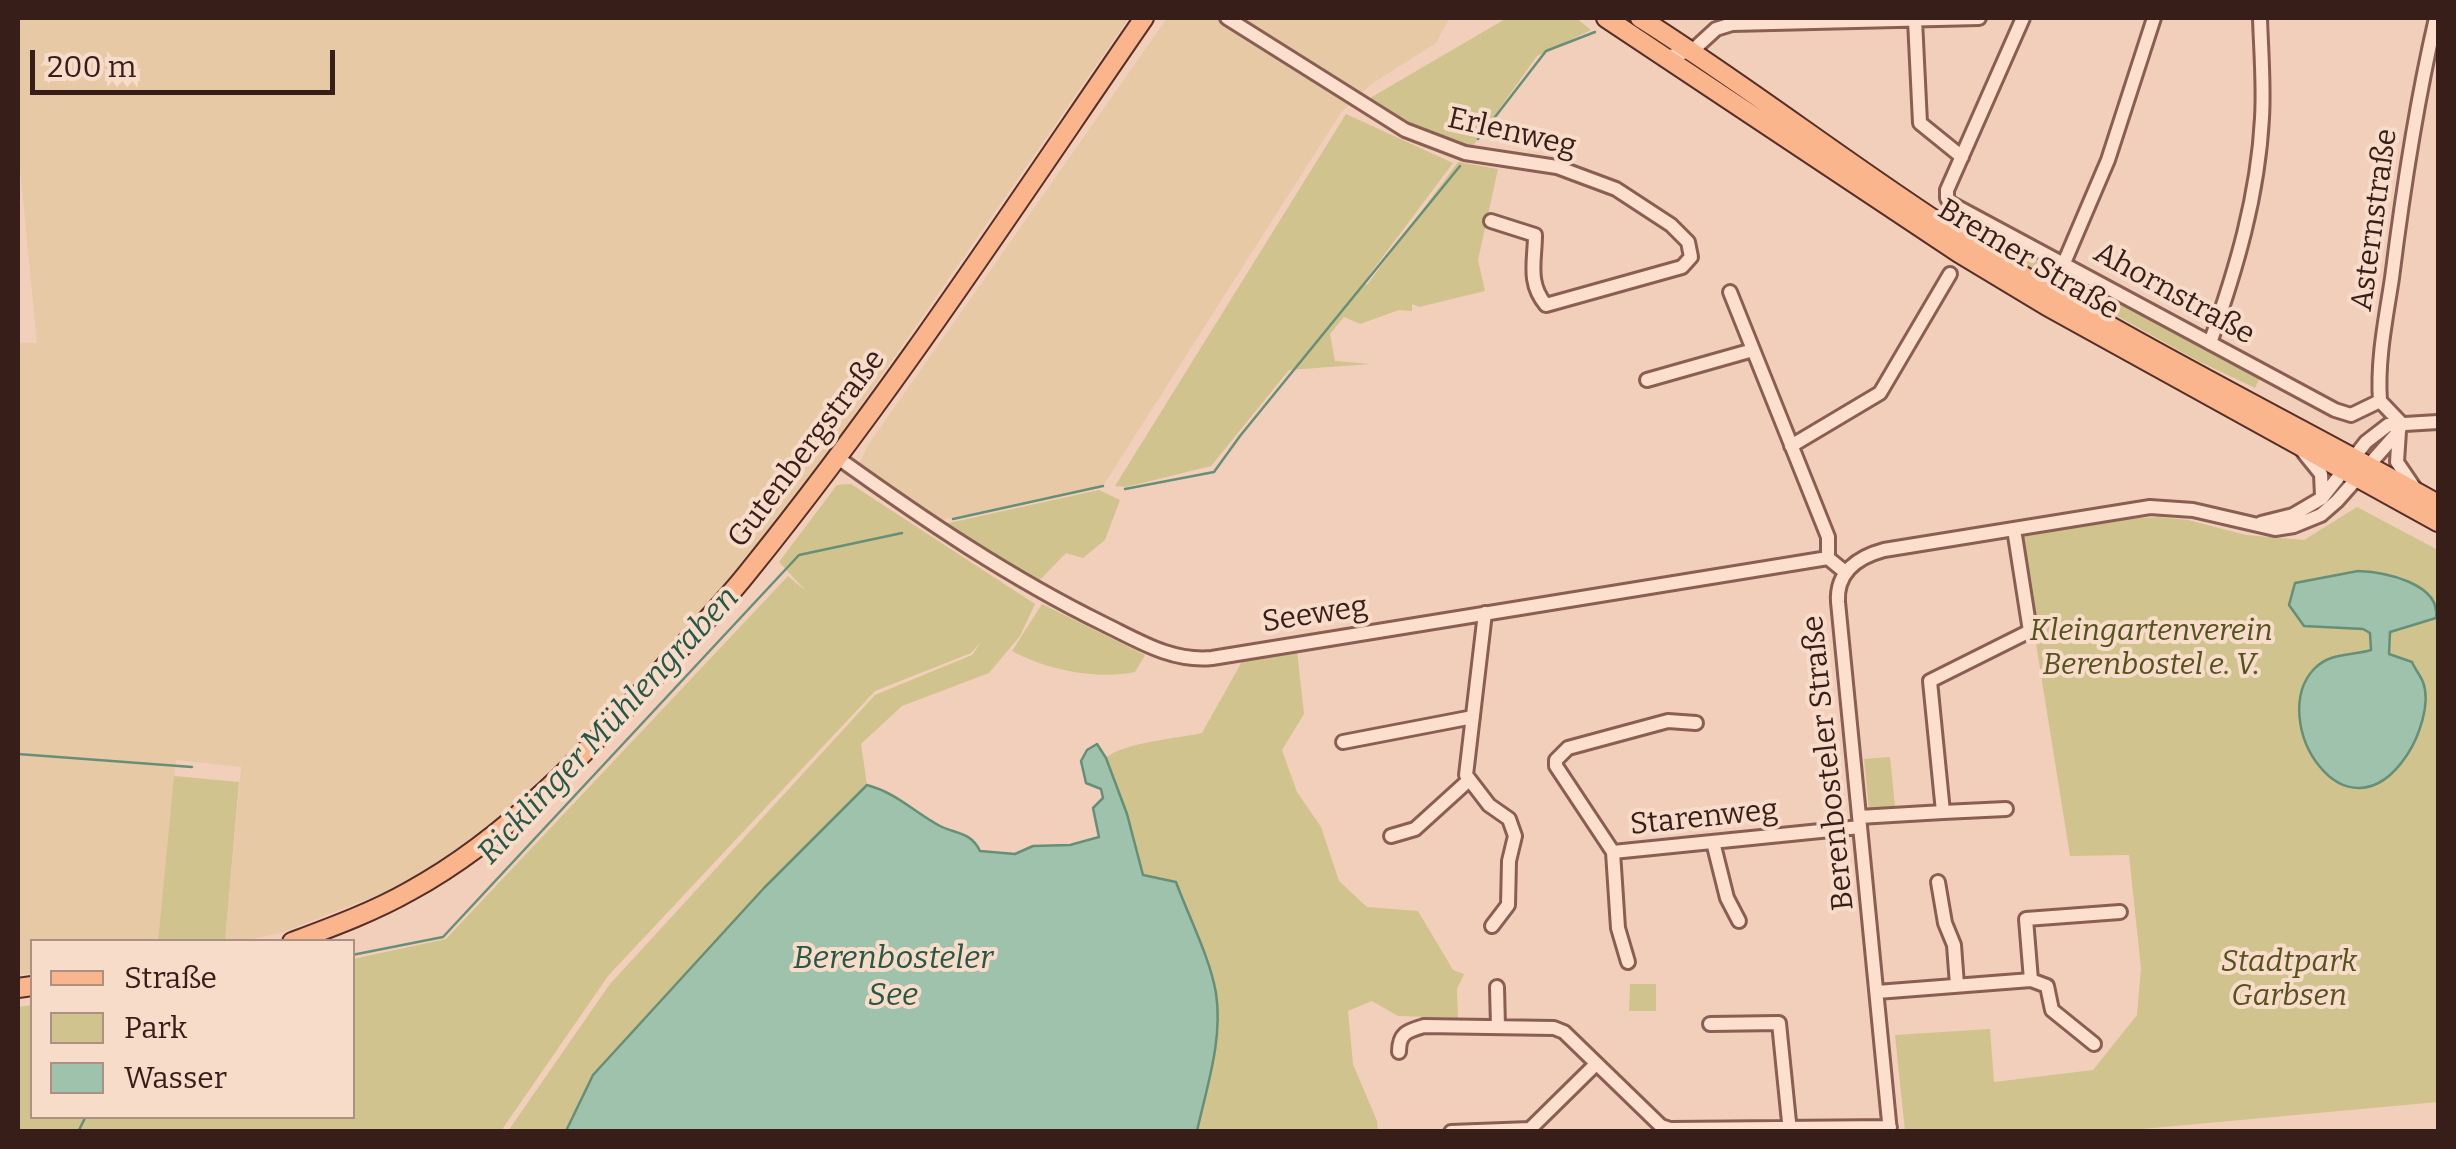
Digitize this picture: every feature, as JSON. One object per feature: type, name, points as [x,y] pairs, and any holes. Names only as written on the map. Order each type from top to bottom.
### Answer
[{"type":"main road","name":"Gutenbergstraße","points":[[300,939],[410,892],[498,831],[623,712],[746,575],[838,458],[1144,18]]},
{"type":"main road","name":"Bremer Straße","points":[[1606,18],[1959,252],[2299,447],[2438,504]]},
{"type":"main road","name":"Bremer Straße","points":[[1640,18],[1972,244],[2355,468],[2438,522]]},
{"type":"street","name":"Erlenweg","points":[[1227,18],[1405,130],[1465,152],[1557,167],[1616,189],[1670,225],[1688,242],[1691,257],[1682,267],[1546,305],[1540,299],[1531,266],[1535,235],[1491,222]]},
{"type":"street","points":[[1665,58],[1692,50],[1708,34],[1724,26],[1792,20],[1979,18]]},
{"type":"street","points":[[1916,20],[1918,117],[1924,128],[1962,157],[2023,18]]},
{"type":"street","points":[[2064,263],[2114,142],[2154,18]]},
{"type":"street","points":[[2210,342],[2235,270],[2256,179],[2262,117],[2260,18]]},
{"type":"street","name":"Asternstraße","points":[[2380,401],[2380,369],[2404,179],[2436,18]]},
{"type":"street","name":"Ahornstraße","points":[[1962,157],[1946,198],[2342,413],[2355,414],[2380,401]]},
{"type":"street","points":[[1792,446],[1880,393],[1950,274]]},
{"type":"street","points":[[1730,292],[1828,537],[1828,558],[1845,572]]},
{"type":"street","points":[[1647,380],[1753,350]]},
{"type":"street","points":[[2380,401],[2400,427],[2397,462],[2419,493]]},
{"type":"street","points":[[2355,468],[2400,427],[2438,422]]},
{"type":"street","points":[[2299,447],[2321,474],[2322,498]]},
{"type":"street","name":"Seeweg","points":[[838,458],[948,535],[1046,595],[1174,656],[1212,658],[1828,558]]},
{"type":"street","name":"Berenbosteler Straße","points":[[2254,524],[2293,515],[2322,498],[2355,468]]},
{"type":"street","name":"Berenbosteler Straße","points":[[1890,1129],[1837,593],[1845,572],[1860,559],[1884,550],[2126,510],[2164,507],[2284,528],[2320,516],[2355,468]]},
{"type":"street","points":[[1943,812],[1930,682],[2030,631],[2014,528]]},
{"type":"street","points":[[1485,613],[1466,767],[1468,780],[1509,819],[1516,836],[1508,861],[1508,905],[1492,926]]},
{"type":"street","points":[[1343,742],[1473,717]]},
{"type":"street","points":[[1628,962],[1618,928],[1613,852],[1556,766],[1560,754],[1568,748],[1668,721],[1696,722]]},
{"type":"street","points":[[1391,836],[1414,829],[1468,780]]},
{"type":"street","name":"Starenweg","points":[[1613,852],[1943,812],[2006,809]]},
{"type":"street","points":[[1713,842],[1727,898],[1738,920]]},
{"type":"street","points":[[1938,882],[1945,922],[1954,945],[1957,985]]},
{"type":"street","points":[[2031,980],[2026,919],[2120,912]]},
{"type":"street","points":[[1877,992],[2031,980],[2047,986],[2052,1010],[2094,1044]]},
{"type":"street","points":[[1498,987],[1498,1027]]},
{"type":"street","points":[[1710,1024],[1780,1023],[1790,1130]]},
{"type":"street","points":[[1399,1052],[1399,1040],[1407,1030],[1424,1026],[1560,1029],[1669,1130],[1890,1129]]},
{"type":"street","points":[[1451,1132],[1530,1129],[1596,1064]]},
{"type":"shaded area","points":[[18,18],[1129,18],[828,453],[738,569],[618,706],[496,820],[408,883],[281,933],[225,939],[241,767],[176,760],[158,939],[30,939],[30,973],[18,975],[18,342],[37,343],[18,148]]},
{"type":"shaded area","points":[[1167,18],[1450,18],[1436,43],[1370,85],[1342,111],[1103,486],[941,520],[926,515],[871,477],[859,464],[868,445]]},
{"type":"green space","points":[[1507,18],[1576,18],[1591,30],[1537,56],[1470,150],[1416,129],[1365,101]]},
{"type":"green space","points":[[1346,114],[1453,163],[1363,283],[1367,285],[1458,162],[1498,169],[1478,260],[1485,291],[1419,307],[1412,304],[1412,311],[1399,310],[1360,324],[1344,317],[1330,334],[1335,361],[1370,364],[1289,370],[1211,466],[1126,487],[1115,486]]},
{"type":"green space","points":[[2000,233],[2261,375],[2255,388],[2196,360],[2015,259],[1994,245]]},
{"type":"green space","points":[[851,484],[1035,604],[1020,636],[989,673],[902,706],[861,744],[867,785],[764,888],[573,1115],[566,1131],[508,1131],[610,984],[875,695],[972,655],[981,642],[971,653],[875,691],[608,976],[501,1131],[18,1131],[18,1007],[30,1005],[30,1119],[355,1119],[355,959],[446,939],[788,576],[806,591],[779,562],[837,485]]},
{"type":"green space","points":[[1099,490],[1120,500],[1105,540],[1083,558],[1066,553],[1036,584],[940,525]]},
{"type":"green space","name":"Stadtpark Garbsen","points":[[2357,507],[2438,550],[2438,1102],[2120,1131],[1905,1131],[1895,1035],[1990,1029],[1994,1082],[2093,1070],[2137,1015],[2141,968],[2129,855],[2070,856],[2019,537],[2159,517],[2246,535],[2304,540]]},
{"type":"green space","points":[[1042,604],[1145,655],[1135,672],[1072,672],[1012,651]]},
{"type":"green space","points":[[1297,651],[1304,714],[1282,750],[1297,792],[1321,827],[1339,881],[1367,907],[1418,911],[1453,970],[1464,974],[1457,989],[1458,1018],[1398,1016],[1372,1001],[1348,1011],[1353,1064],[1378,1131],[1197,1131],[1218,1025],[1143,875],[1127,814],[1106,758],[1137,745],[1202,733],[1244,658]]},
{"type":"green space","points":[[1890,757],[1895,806],[1869,809],[1864,759]]},
{"type":"green space","points":[[174,776],[239,782],[225,939],[158,939]]},
{"type":"green space","points":[[1630,984],[1656,984],[1656,1011],[1629,1011]]},
{"type":"water","points":[[2358,571],[2395,577],[2420,588],[2430,596],[2436,618],[2390,632],[2389,654],[2412,662],[2423,682],[2425,710],[2407,755],[2383,780],[2360,788],[2338,782],[2319,766],[2306,743],[2300,717],[2302,691],[2314,669],[2334,657],[2371,650],[2370,633],[2363,629],[2304,626],[2289,605],[2295,583]]},
{"type":"water","name":"Berenbosteler See","points":[[1097,744],[1127,814],[1143,875],[1176,882],[1213,980],[1218,1010],[1216,1045],[1197,1131],[566,1131],[593,1075],[764,888],[867,785],[940,826],[968,837],[980,851],[1015,854],[1033,846],[1070,845],[1099,837],[1093,808],[1103,798],[1101,789],[1086,783],[1081,761],[1087,750]]},
{"type":"waterway","name":"Ricklinger Mühlengraben","points":[[1478,139],[1546,51],[1595,32]]},
{"type":"waterway","name":"Ricklinger Mühlengraben","points":[[1125,489],[1214,472],[1460,166]]},
{"type":"waterway","name":"Ricklinger Mühlengraben","points":[[953,519],[1103,486]]},
{"type":"waterway","name":"Ricklinger Mühlengraben","points":[[355,954],[443,937],[799,555],[902,533]]},
{"type":"waterway","points":[[18,754],[192,767]]},
{"type":"waterway","name":"Ricklinger Mühlengraben","points":[[78,1132],[84,1119]]},
{"type":"park label","name":"Kleingartenverein Berenbostel e. V.","points":[[2151,649]]}]
